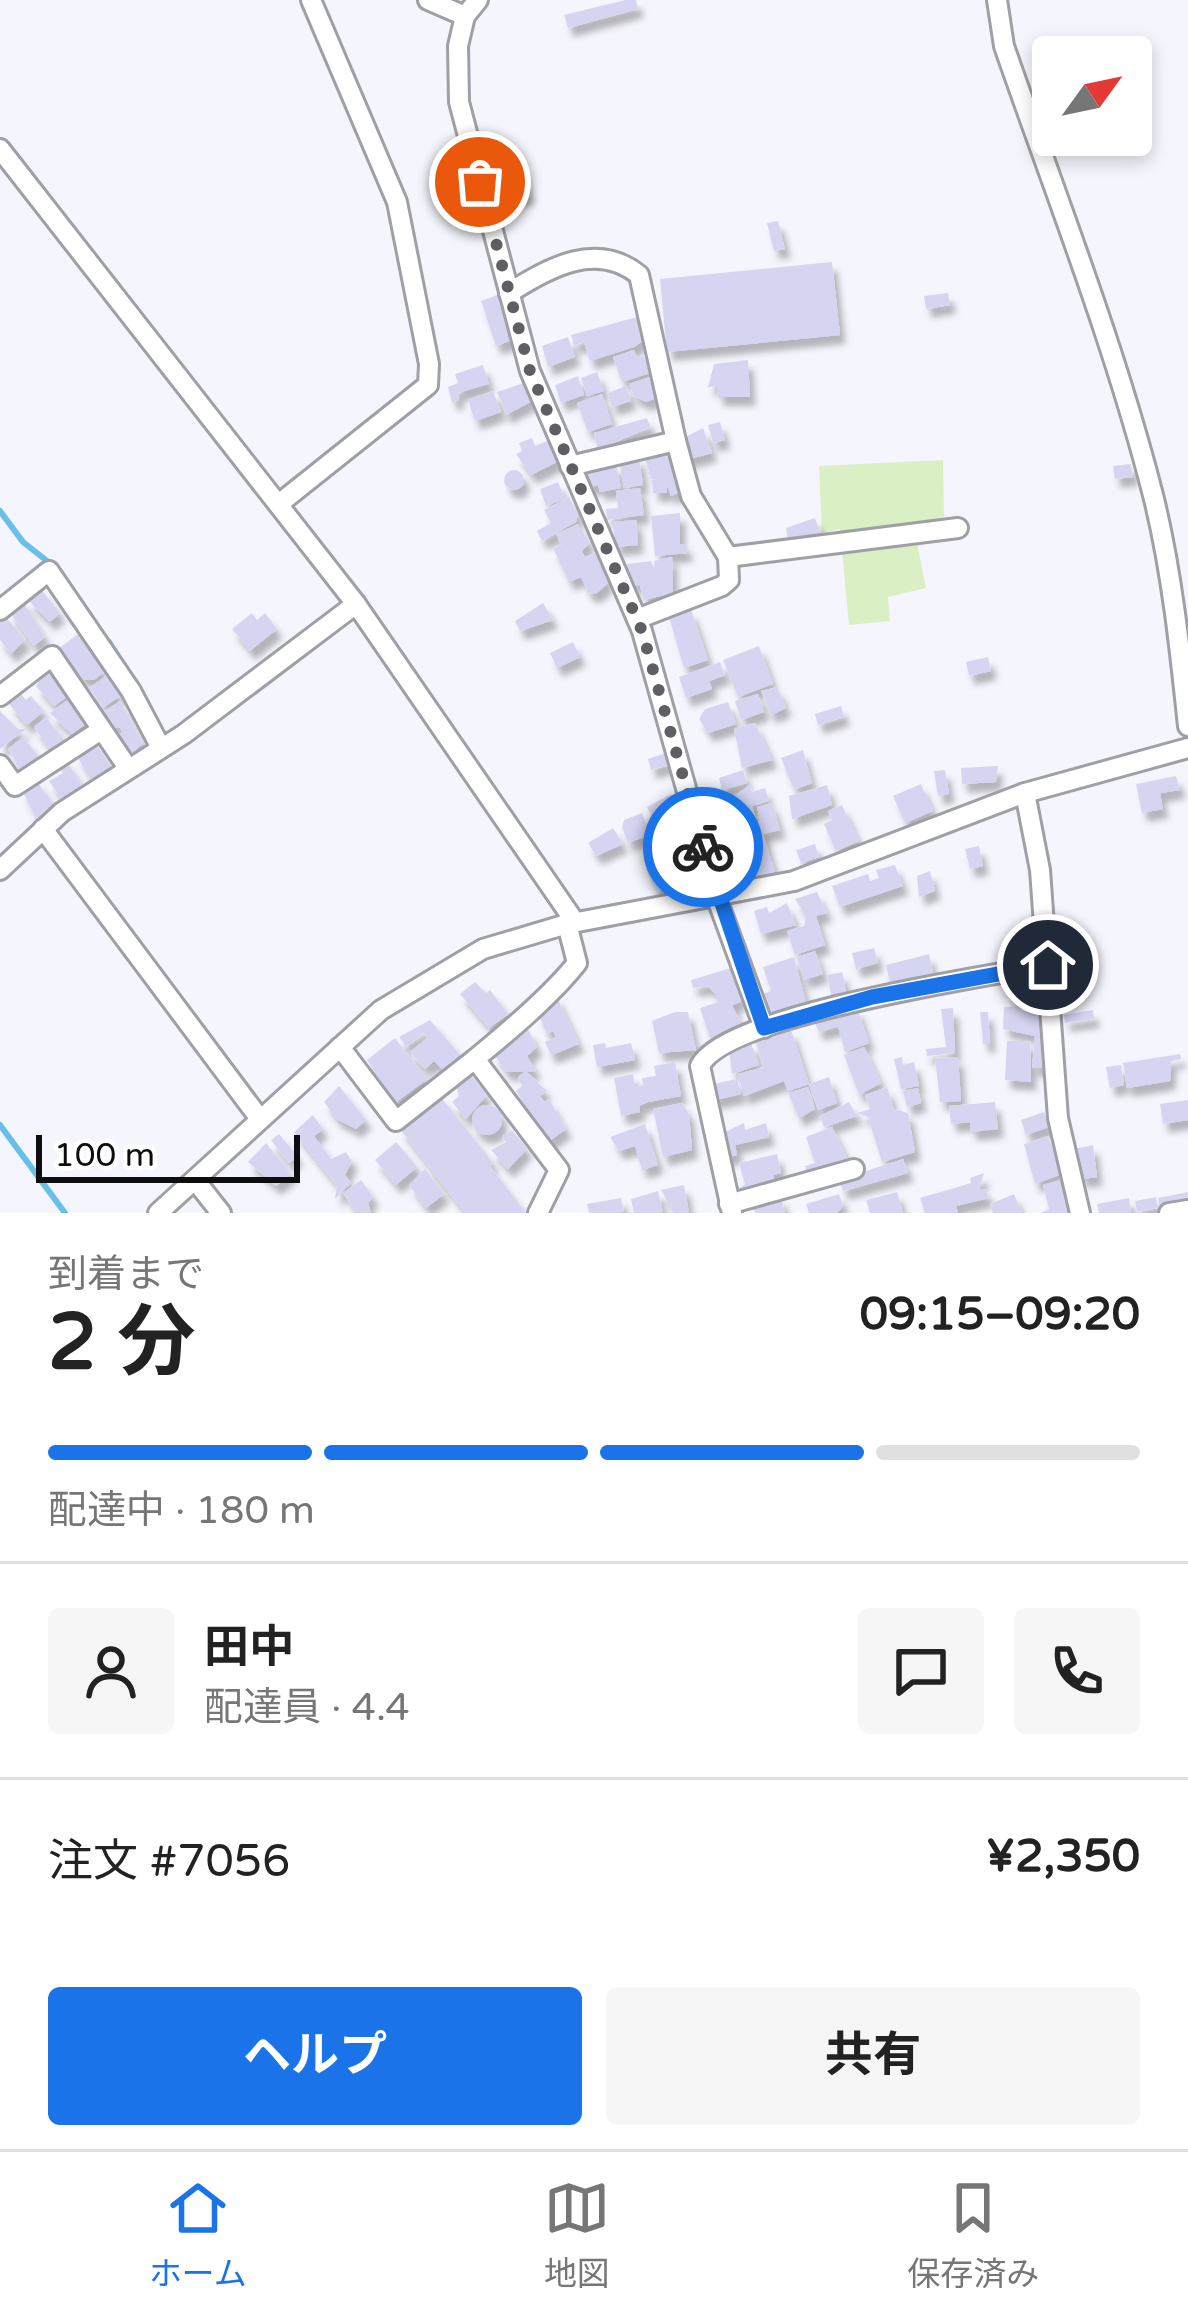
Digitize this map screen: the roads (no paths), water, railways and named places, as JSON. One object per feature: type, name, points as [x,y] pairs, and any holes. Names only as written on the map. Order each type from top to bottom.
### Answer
[{"type":"street","points":[[280,503],[428,386],[429,364],[397,202],[311,0]]},
{"type":"street","points":[[428,0],[465,16]]},
{"type":"street","points":[[478,0],[465,16],[458,46],[459,102],[530,371],[637,619],[717,899],[764,1028]]},
{"type":"street","points":[[998,0],[1004,46],[1106,338],[1154,501],[1179,633],[1188,726]]},
{"type":"street","points":[[0,149],[356,604],[571,923],[578,963],[521,1023],[396,1121],[340,1047]]},
{"type":"street","points":[[509,293],[540,273],[589,259],[614,257],[639,275],[691,496],[728,557],[729,580],[637,619]]},
{"type":"street","points":[[570,466],[676,441]]},
{"type":"street","points":[[728,557],[958,528]]},
{"type":"street","points":[[0,610],[49,571],[163,746]]},
{"type":"street","points":[[0,870],[49,836],[128,768],[184,734],[356,604]]},
{"type":"street","points":[[0,696],[52,656],[128,768]]},
{"type":"street","points":[[0,765],[16,786],[100,730]]},
{"type":"street","points":[[158,1213],[381,1010],[449,966],[507,940],[571,923],[717,899],[825,871],[1025,793],[1188,748]]},
{"type":"street","points":[[1025,793],[1040,871],[1058,1118],[1080,1213]]},
{"type":"street","points":[[49,836],[260,1119]]},
{"type":"street","points":[[854,1169],[730,1209],[700,1066],[721,1045],[764,1028],[872,997],[1048,965]]},
{"type":"street","points":[[475,1059],[559,1170],[538,1213]]},
{"type":"street","points":[[194,1180],[221,1213]]},
{"type":"street","points":[[1169,1213],[1188,1210]]},
{"type":"waterway","points":[[0,511],[23,542],[56,568]]},
{"type":"waterway","points":[[109,642],[144,697]]},
{"type":"waterway","points":[[0,1125],[65,1213]]}]
